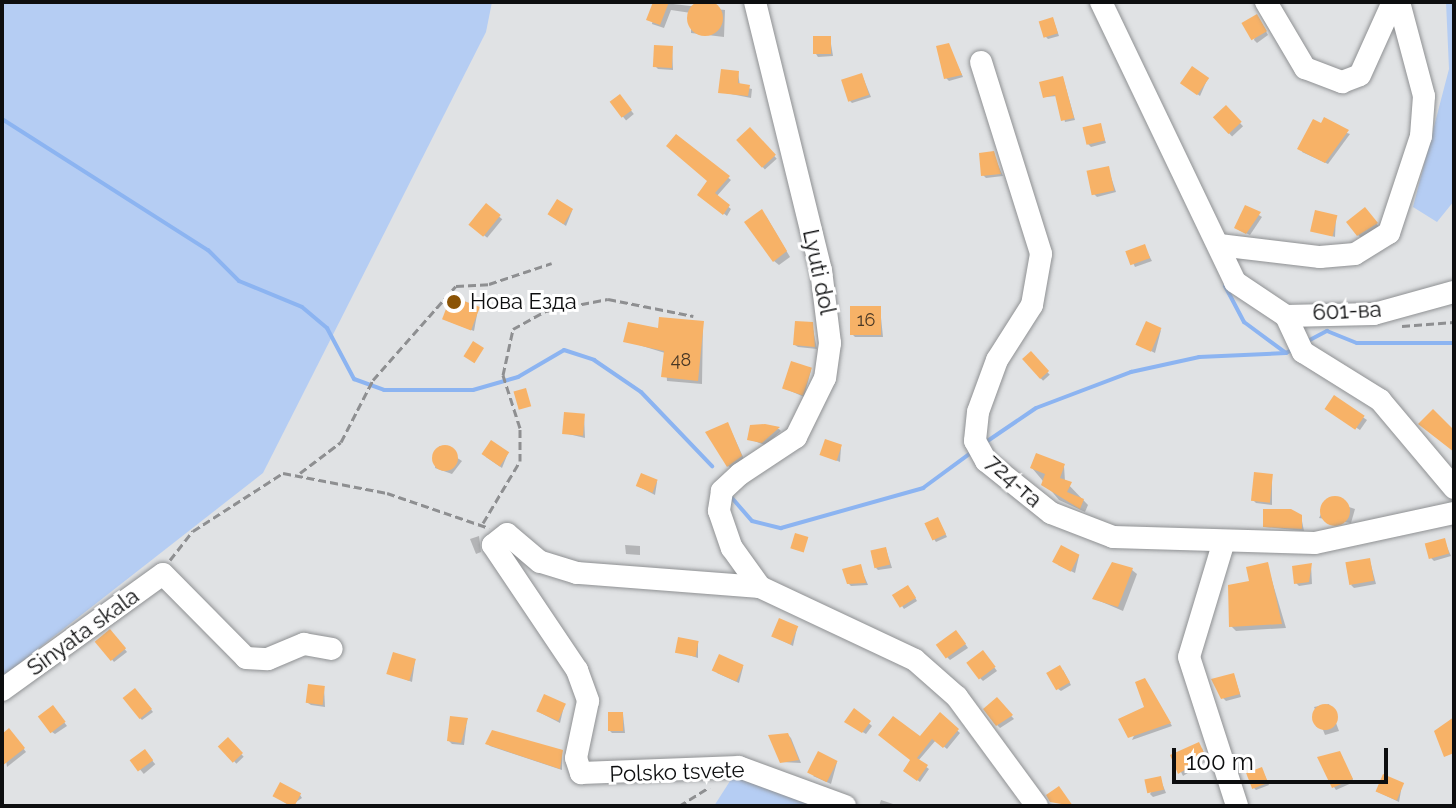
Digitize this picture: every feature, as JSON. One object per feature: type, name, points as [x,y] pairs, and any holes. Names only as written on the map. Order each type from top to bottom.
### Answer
[{"type":"street","name":"Lyuti dol","points":[[755,2],[821,270],[830,343],[825,378],[796,437],[722,491],[719,511],[732,548],[760,587]]},
{"type":"street","points":[[1101,2],[1235,282],[1294,335],[1380,400],[1454,488]]},
{"type":"street","points":[[1266,2],[1305,68],[1342,82],[1360,75],[1396,2]]},
{"type":"street","points":[[1219,245],[1320,257],[1355,254],[1389,233],[1421,136],[1424,96],[1396,2]]},
{"type":"street","name":"724-та","points":[[981,62],[1041,254],[1032,305],[997,360],[979,449],[1051,513],[1113,537],[1315,543],[1454,513]]},
{"type":"street","name":"601-ва","points":[[1294,335],[1454,292]]},
{"type":"street","points":[[490,529],[512,537],[540,562],[577,573],[760,587],[915,660],[957,697],[1037,806]]},
{"type":"street","name":"Polsko tsvete","points":[[490,529],[494,553],[581,680],[588,701],[576,758],[581,773],[739,767],[845,806]]},
{"type":"street","points":[[1224,541],[1189,657],[1237,806]]},
{"type":"street","points":[[163,574],[193,596],[246,658],[268,659],[304,644],[332,649]]},
{"type":"street","name":"Sinyata skala","points":[[2,690],[163,574]]},
{"type":"path","points":[[300,473],[341,442],[373,380],[456,286],[489,284],[552,263]]},
{"type":"path","points":[[163,574],[193,531],[283,473],[300,473],[387,493],[454,521],[490,529],[520,461],[520,428],[503,375],[513,329],[546,311],[608,299],[693,316]]},
{"type":"shaded area","points":[[2,2],[492,2],[486,32],[263,473],[2,677]]},
{"type":"shaded area","points":[[1446,2],[1454,2],[1454,201],[1437,222],[1413,207],[1449,69]]},
{"type":"shaded area","points":[[739,767],[845,806],[714,806]]},
{"type":"building","points":[[705,0],[718,5],[723,18],[718,31],[705,36],[692,31],[687,18],[692,5]]},
{"type":"building","points":[[653,2],[669,2],[660,25],[646,20]]},
{"type":"building","points":[[1257,14],[1267,31],[1251,40],[1241,23]]},
{"type":"building","points":[[1053,17],[1058,33],[1044,38],[1039,21]]},
{"type":"building","points":[[813,36],[831,36],[831,54],[813,54]]},
{"type":"building","points":[[949,43],[962,75],[944,79],[936,46]]},
{"type":"building","points":[[654,45],[673,46],[672,68],[653,67]]},
{"type":"building","points":[[1192,66],[1209,78],[1197,95],[1180,83]]},
{"type":"building","points":[[721,69],[739,71],[738,83],[750,85],[748,96],[718,93]]},
{"type":"building","points":[[862,73],[869,95],[848,102],[841,80]]},
{"type":"building","points":[[1063,76],[1074,118],[1061,121],[1055,95],[1043,98],[1039,82]]},
{"type":"building","points":[[620,94],[632,110],[622,118],[610,102]]},
{"type":"building","points":[[1226,105],[1242,122],[1229,134],[1213,117]]},
{"type":"building","points":[[1324,117],[1349,130],[1325,163],[1297,149],[1313,119],[1321,123]]},
{"type":"building","points":[[1101,123],[1105,141],[1087,145],[1082,127]]},
{"type":"building","points":[[750,127],[776,155],[762,168],[736,140]]},
{"type":"building","points":[[676,134],[730,176],[715,193],[730,205],[723,215],[697,195],[707,181],[666,146]]},
{"type":"building","points":[[994,151],[1001,174],[981,176],[979,153]]},
{"type":"building","points":[[1109,166],[1114,190],[1092,195],[1087,171]]},
{"type":"building","points":[[557,199],[573,209],[564,224],[547,214]]},
{"type":"building","points":[[486,203],[501,215],[483,237],[468,225]]},
{"type":"building","points":[[1245,205],[1261,212],[1246,234],[1234,228]]},
{"type":"building","points":[[1365,207],[1378,223],[1357,236],[1346,222]]},
{"type":"building","points":[[762,209],[787,251],[773,262],[744,222]]},
{"type":"building","points":[[1315,210],[1337,215],[1332,237],[1310,231]]},
{"type":"building","points":[[1145,244],[1150,258],[1130,265],[1125,251]]},
{"type":"building","points":[[451,296],[480,307],[471,330],[442,319]]},
{"type":"building","points":[[850,306],[881,306],[881,335],[850,335]]},
{"type":"building","points":[[659,317],[704,321],[698,381],[661,377],[664,351],[623,342],[628,322],[658,328]]},
{"type":"building","points":[[795,321],[813,322],[815,347],[793,345]]},
{"type":"building","points":[[1146,321],[1162,328],[1151,352],[1135,345]]},
{"type":"building","points":[[473,341],[484,348],[474,363],[463,356]]},
{"type":"building","points":[[1031,351],[1049,371],[1040,379],[1022,359]]},
{"type":"building","points":[[791,361],[812,368],[803,395],[782,389]]},
{"type":"building","points":[[526,388],[531,406],[519,410],[514,392]]},
{"type":"building","points":[[1334,395],[1365,416],[1355,430],[1324,409]]},
{"type":"building","points":[[1433,409],[1454,430],[1454,452],[1418,424]]},
{"type":"building","points":[[564,412],[585,414],[583,436],[562,434]]},
{"type":"building","points":[[728,422],[742,456],[727,467],[705,432]]},
{"type":"building","points":[[750,425],[780,427],[762,443],[747,440]]},
{"type":"building","points":[[825,439],[842,445],[836,461],[819,455]]},
{"type":"building","points":[[491,440],[509,452],[500,466],[481,454]]},
{"type":"building","points":[[445,445],[454,449],[458,458],[454,467],[445,471],[436,467],[432,458],[436,449]]},
{"type":"building","points":[[1036,453],[1065,464],[1060,478],[1072,482],[1067,492],[1084,499],[1080,509],[1041,485],[1045,474],[1030,468]]},
{"type":"building","points":[[1254,472],[1273,474],[1270,503],[1251,501]]},
{"type":"building","points":[[641,473],[658,480],[652,493],[636,486]]},
{"type":"building","points":[[1335,496],[1345,501],[1350,511],[1345,521],[1335,526],[1325,521],[1320,511],[1325,501]]},
{"type":"building","points":[[1263,509],[1291,509],[1302,515],[1302,529],[1263,527]]},
{"type":"building","points":[[938,517],[946,534],[932,541],[924,523]]},
{"type":"building","points":[[795,533],[808,537],[804,552],[790,548]]},
{"type":"building","points":[[1445,538],[1449,553],[1429,559],[1425,543]]},
{"type":"building","points":[[1061,545],[1080,555],[1071,572],[1052,562]]},
{"type":"building","points":[[886,547],[890,565],[874,568],[870,551]]},
{"type":"building","points":[[1370,558],[1374,581],[1349,585],[1345,562]]},
{"type":"building","points":[[1112,562],[1133,568],[1118,607],[1092,599]]},
{"type":"building","points":[[1268,562],[1282,624],[1229,627],[1228,585],[1249,581],[1246,567]]},
{"type":"building","points":[[1312,563],[1309,582],[1294,584],[1292,566]]},
{"type":"building","points":[[861,564],[866,583],[847,584],[842,569]]},
{"type":"building","points":[[908,585],[916,598],[900,608],[892,595]]},
{"type":"building","points":[[779,618],[798,626],[791,645],[771,636]]},
{"type":"building","points":[[110,629],[126,648],[111,661],[95,642]]},
{"type":"building","points":[[956,630],[966,644],[946,658],[936,645]]},
{"type":"building","points":[[678,637],[699,641],[696,657],[675,653]]},
{"type":"building","points":[[983,650],[996,667],[979,679],[966,663]]},
{"type":"building","points":[[393,652],[416,659],[409,681],[386,674]]},
{"type":"building","points":[[719,654],[744,665],[736,681],[712,670]]},
{"type":"building","points":[[1060,665],[1070,682],[1056,690],[1046,673]]},
{"type":"building","points":[[1234,673],[1240,694],[1221,699],[1211,679]]},
{"type":"building","points":[[1145,678],[1171,723],[1128,738],[1118,719],[1144,707],[1135,682]]},
{"type":"building","points":[[308,684],[325,686],[323,705],[306,703]]},
{"type":"building","points":[[135,688],[152,709],[140,719],[123,698]]},
{"type":"building","points":[[544,694],[566,704],[558,721],[536,711]]},
{"type":"building","points":[[997,697],[1013,715],[996,726],[983,709]]},
{"type":"building","points":[[1325,704],[1334,708],[1338,717],[1334,726],[1325,730],[1316,726],[1312,717],[1316,708]]},
{"type":"building","points":[[53,705],[66,722],[50,733],[38,716]]},
{"type":"building","points":[[854,708],[871,721],[862,733],[844,722]]},
{"type":"building","points":[[608,712],[623,712],[623,731],[608,731]]},
{"type":"building","points":[[940,712],[959,729],[943,748],[932,739],[917,758],[928,765],[917,781],[903,771],[910,760],[878,735],[893,716],[920,736]]},
{"type":"building","points":[[450,716],[468,718],[461,743],[447,741]]},
{"type":"building","points":[[1454,717],[1454,753],[1444,757],[1434,731]]},
{"type":"building","points":[[9,728],[25,748],[2,766],[2,734]]},
{"type":"building","points":[[492,730],[563,750],[560,769],[485,744]]},
{"type":"building","points":[[788,733],[799,760],[780,763],[768,735]]},
{"type":"building","points":[[228,737],[243,753],[233,763],[218,747]]},
{"type":"building","points":[[1199,742],[1206,757],[1178,774],[1170,755]]},
{"type":"building","points":[[145,749],[153,760],[138,771],[130,760]]},
{"type":"building","points":[[818,751],[838,761],[827,782],[807,772]]},
{"type":"building","points":[[1340,751],[1353,779],[1332,788],[1317,757]]},
{"type":"building","points":[[1262,767],[1268,783],[1252,789],[1246,773]]},
{"type":"building","points":[[1383,774],[1404,783],[1397,800],[1376,791]]},
{"type":"building","points":[[1161,776],[1164,790],[1147,793],[1144,780]]},
{"type":"building","points":[[280,782],[301,793],[294,806],[272,796]]},
{"type":"building","points":[[1059,786],[1073,806],[1050,802],[1046,795]]},
{"type":"waterway","points":[[2,119],[208,250],[239,281],[302,307],[327,328],[354,379],[384,390],[473,390],[518,377],[564,350],[594,360],[641,392],[712,466]]},
{"type":"waterway","points":[[1225,286],[1244,322],[1286,353],[1295,348]]},
{"type":"waterway","points":[[1306,342],[1327,331],[1357,343],[1454,343]]},
{"type":"waterway","points":[[986,442],[1036,408],[1131,372],[1199,357],[1286,353]]},
{"type":"waterway","points":[[732,498],[752,521],[781,528],[923,488],[972,452]]},
{"type":"place","name":"Нова Езда","points":[[454,302]]}]
